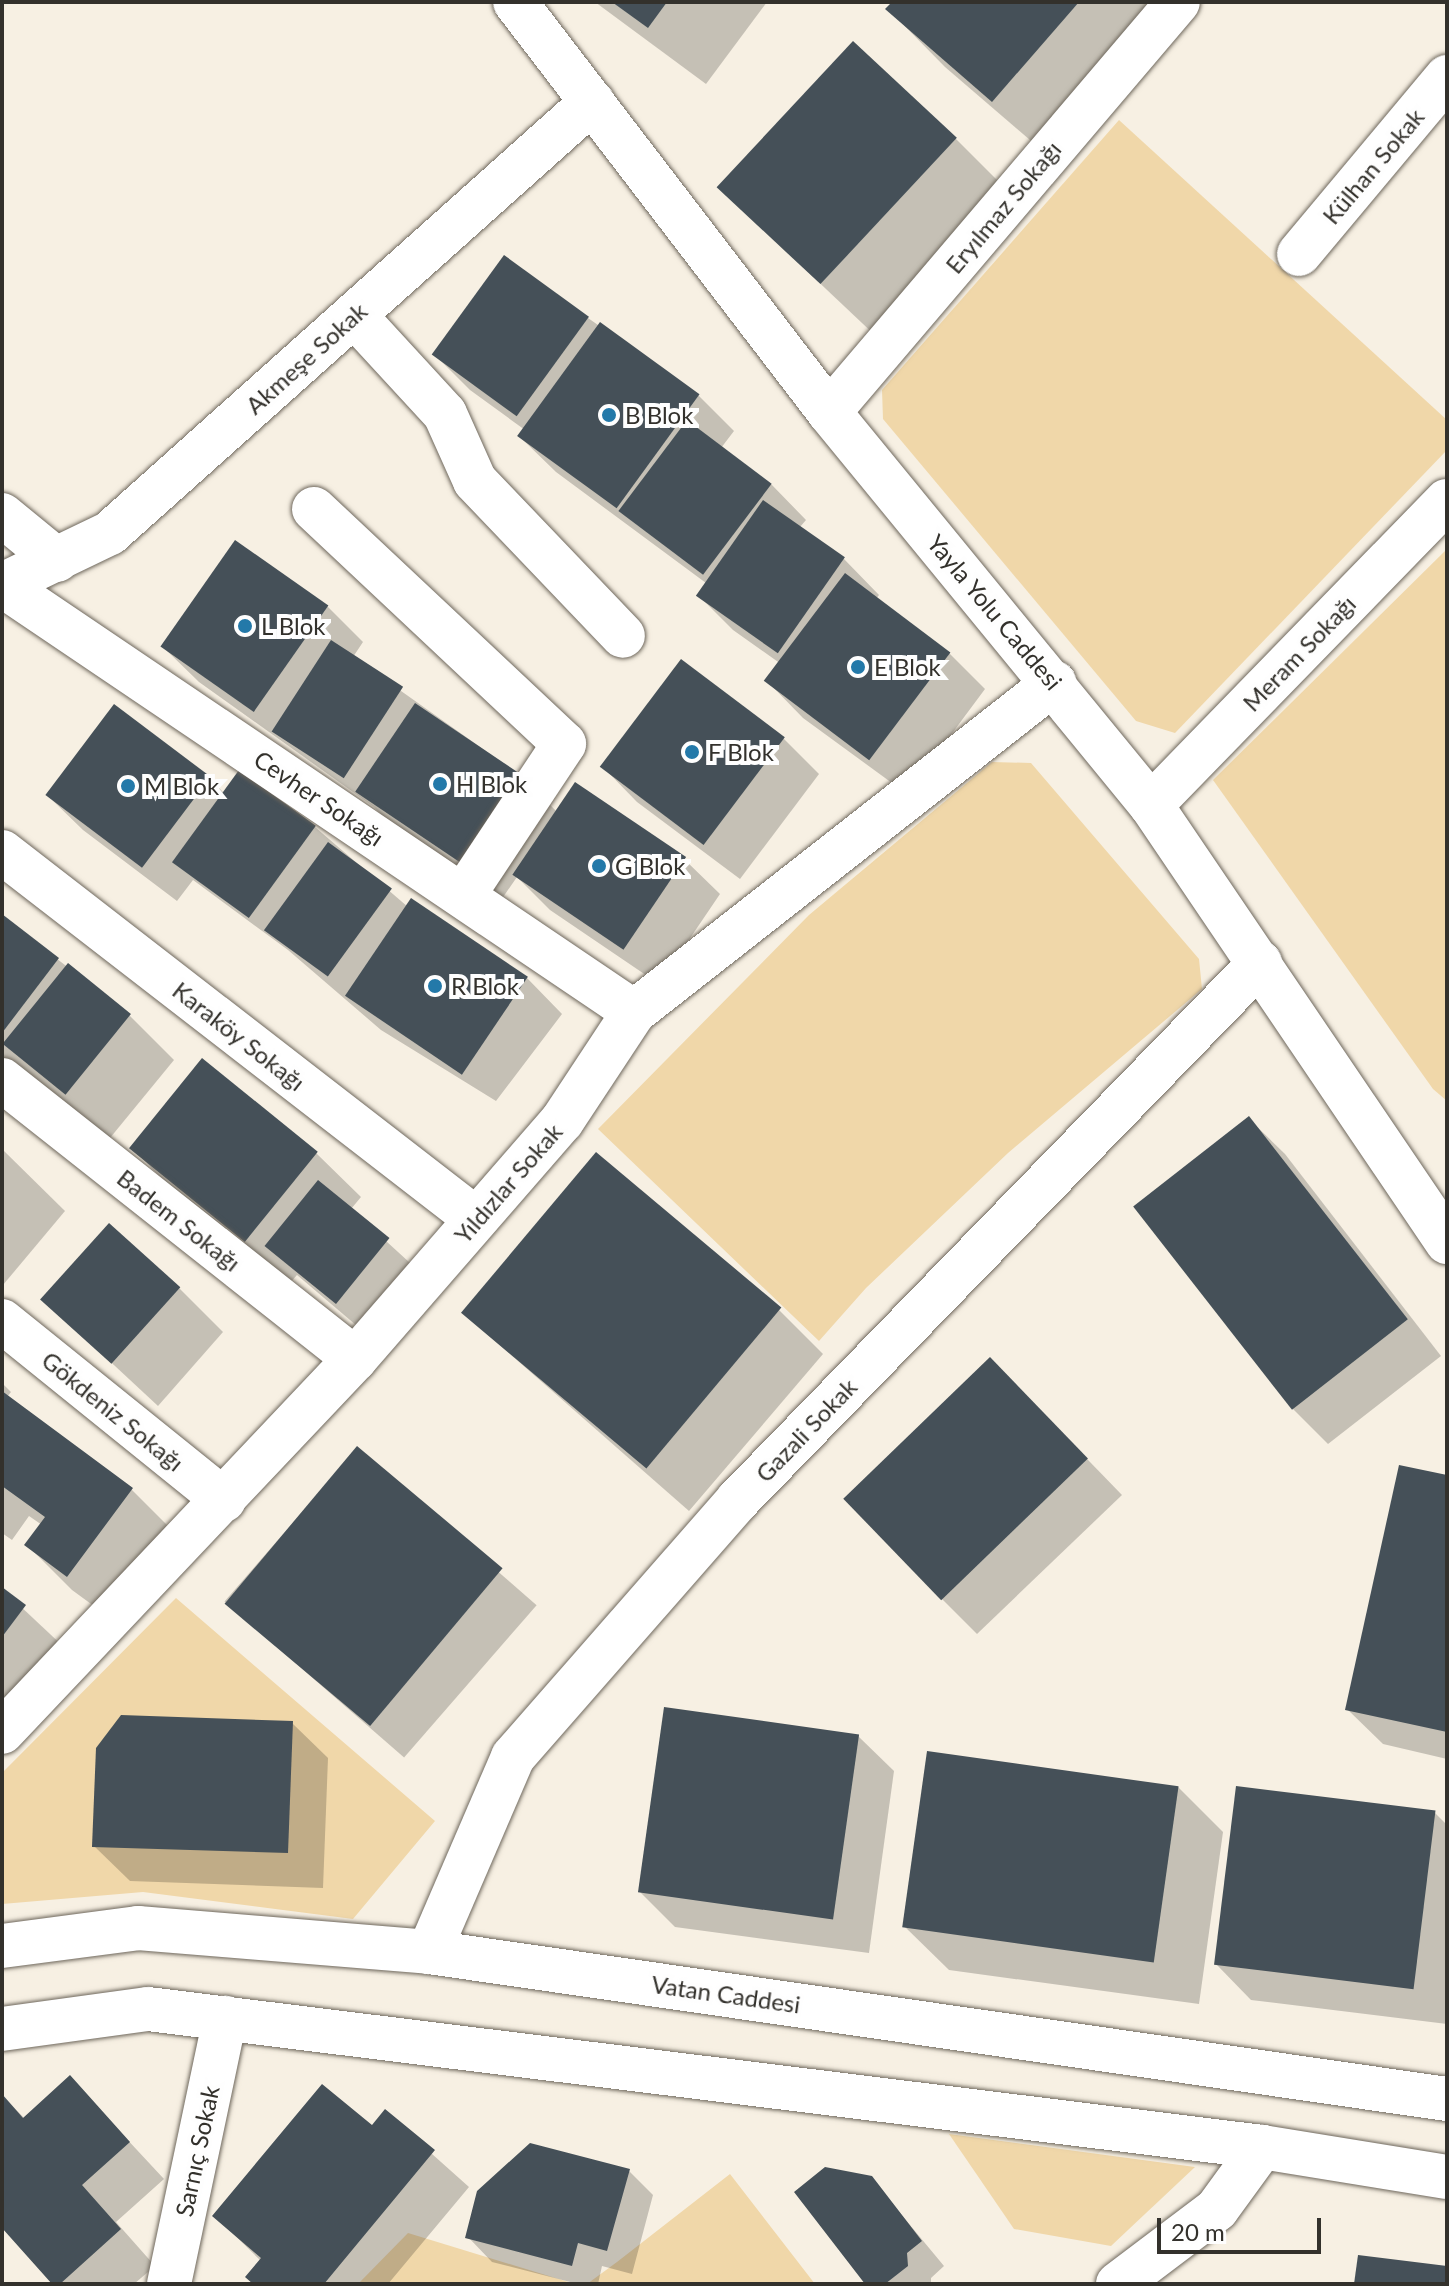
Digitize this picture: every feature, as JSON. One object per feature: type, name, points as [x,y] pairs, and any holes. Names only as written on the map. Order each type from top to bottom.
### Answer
[{"type":"street","name":"Yayla Yolu Caddesi","points":[[515,2],[829,412],[1151,805],[1441,1220]]},
{"type":"street","name":"Eryılmaz Sokağı","points":[[829,412],[1178,2]]},
{"type":"street","name":"Külhan Sokak","points":[[1299,254],[1447,77]]},
{"type":"street","name":"Akmeşe Sokak","points":[[2,585],[110,533],[592,102]]},
{"type":"street","points":[[354,315],[445,414],[475,481],[623,636]]},
{"type":"street","name":"Meram Sokağı","points":[[1151,805],[1447,501]]},
{"type":"street","points":[[314,509],[564,744],[463,896]]},
{"type":"street","points":[[2,515],[57,560]]},
{"type":"street","name":"Cevher Sokağı","points":[[2,585],[634,1012]]},
{"type":"street","name":"Yıldızlar Sokak","points":[[2,1732],[355,1359],[562,1121],[634,1012],[1054,683]]},
{"type":"street","name":"Karaköy Sokağı","points":[[2,852],[476,1219]]},
{"type":"street","name":"Gazali Sokak","points":[[429,1952],[513,1757],[738,1500],[1260,963]]},
{"type":"street","name":"Badem Sokağı","points":[[2,1080],[355,1359]]},
{"type":"street","name":"Gökdeniz Sokağı","points":[[2,1321],[224,1500]]},
{"type":"street","name":"Vatan Caddesi","points":[[2,1946],[138,1928],[429,1952],[1447,2099]]},
{"type":"street","points":[[2,2029],[148,2009],[1262,2147],[1447,2177]]},
{"type":"street","name":"Sarnıç Sokak","points":[[169,2284],[225,2018]]},
{"type":"street","points":[[1118,2284],[1217,2209],[1262,2147]]},
{"type":"shaded area","points":[[1119,120],[1447,420],[1447,450],[1175,733],[1136,721],[883,419],[882,390]]},
{"type":"shaded area","points":[[1447,549],[1447,1101],[1433,1089],[1213,780]]},
{"type":"shaded area","points":[[992,762],[1031,763],[1199,959],[1202,989],[1008,1153],[866,1288],[819,1341],[598,1129],[809,915]]},
{"type":"shaded area","points":[[176,1598],[435,1821],[353,1919],[143,1892],[2,1904],[2,1773]]},
{"type":"shaded area","points":[[949,2134],[1195,2167],[1111,2246],[1014,2229]]},
{"type":"shaded area","points":[[730,2174],[815,2284],[587,2284],[617,2262]]},
{"type":"shaded area","points":[[408,2233],[575,2284],[358,2284]]},
{"type":"building","points":[[612,2],[667,2],[648,28]]},
{"type":"building","points":[[892,2],[1079,2],[992,102],[885,9]]},
{"type":"building","points":[[853,41],[957,138],[820,284],[717,187]]},
{"type":"building","points":[[504,255],[589,317],[517,416],[432,355]]},
{"type":"building","name":"B Blok","points":[[600,322],[700,394],[617,508],[517,436]]},
{"type":"building","points":[[687,420],[772,484],[703,575],[618,511]]},
{"type":"building","points":[[763,500],[845,557],[778,653],[696,596]]},
{"type":"building","name":"L Blok","points":[[235,540],[328,605],[254,712],[160,646]]},
{"type":"building","name":"E Blok","points":[[845,573],[950,652],[869,760],[764,681]]},
{"type":"building","points":[[331,640],[403,687],[344,778],[272,731]]},
{"type":"building","name":"F Blok","points":[[681,659],[785,737],[704,845],[600,767]]},
{"type":"building","name":"H Blok","points":[[415,703],[525,777],[465,866],[355,792]]},
{"type":"building","name":"M Blok","points":[[114,704],[211,777],[142,868],[45,795]]},
{"type":"building","points":[[239,770],[316,826],[249,918],[172,862]]},
{"type":"building","name":"G Blok","points":[[575,782],[686,857],[623,950],[512,875]]},
{"type":"building","points":[[328,842],[392,888],[328,977],[264,930]]},
{"type":"building","name":"R Blok","points":[[411,898],[528,977],[462,1075],[345,996]]},
{"type":"building","points":[[2,914],[59,958],[2,1033]]},
{"type":"building","points":[[68,963],[131,1014],[65,1095],[3,1044]]},
{"type":"building","points":[[202,1058],[318,1152],[245,1242],[129,1148]]},
{"type":"building","points":[[1249,1116],[1408,1319],[1292,1410],[1133,1207]]},
{"type":"building","points":[[596,1152],[781,1308],[646,1468],[461,1313]]},
{"type":"building","points":[[318,1180],[389,1238],[336,1304],[265,1246]]},
{"type":"building","points":[[109,1223],[180,1287],[111,1364],[40,1300]]},
{"type":"building","points":[[990,1357],[1088,1458],[941,1600],[843,1499]]},
{"type":"building","points":[[2,1391],[133,1488],[67,1577],[24,1545],[45,1517],[2,1486]]},
{"type":"building","points":[[357,1446],[503,1568],[370,1726],[225,1604]]},
{"type":"building","points":[[1399,1465],[1447,1475],[1447,1732],[1345,1710]]},
{"type":"building","points":[[2,1587],[26,1605],[2,1637]]},
{"type":"building","points":[[664,1707],[859,1734],[833,1920],[638,1892]]},
{"type":"building","points":[[121,1715],[293,1721],[288,1853],[92,1847],[96,1748]]},
{"type":"building","points":[[927,1751],[1179,1786],[1154,1963],[902,1927]]},
{"type":"building","points":[[1236,1786],[1436,1810],[1414,1989],[1214,1965]]},
{"type":"building","points":[[70,2075],[130,2142],[82,2185],[121,2229],[60,2284],[52,2284],[2,2228],[2,2094],[23,2118]]},
{"type":"building","points":[[322,2084],[372,2125],[385,2109],[435,2150],[324,2284],[253,2284],[245,2277],[261,2258],[212,2216]]},
{"type":"building","points":[[530,2143],[630,2169],[607,2251],[578,2243],[572,2266],[465,2238],[477,2191]]},
{"type":"building","points":[[825,2167],[872,2176],[922,2241],[907,2253],[908,2266],[885,2284],[865,2284],[794,2192]]},
{"type":"building","points":[[1358,2255],[1447,2266],[1447,2284],[1354,2284]]},
{"type":"place","name":"B Blok","points":[[609,415]]},
{"type":"place","name":"L Blok","points":[[245,626]]},
{"type":"place","name":"E Blok","points":[[858,667]]},
{"type":"place","name":"F Blok","points":[[692,752]]},
{"type":"place","name":"H Blok","points":[[440,784]]},
{"type":"place","name":"M Blok","points":[[128,786]]},
{"type":"place","name":"G Blok","points":[[599,866]]},
{"type":"place","name":"R Blok","points":[[435,986]]}]
